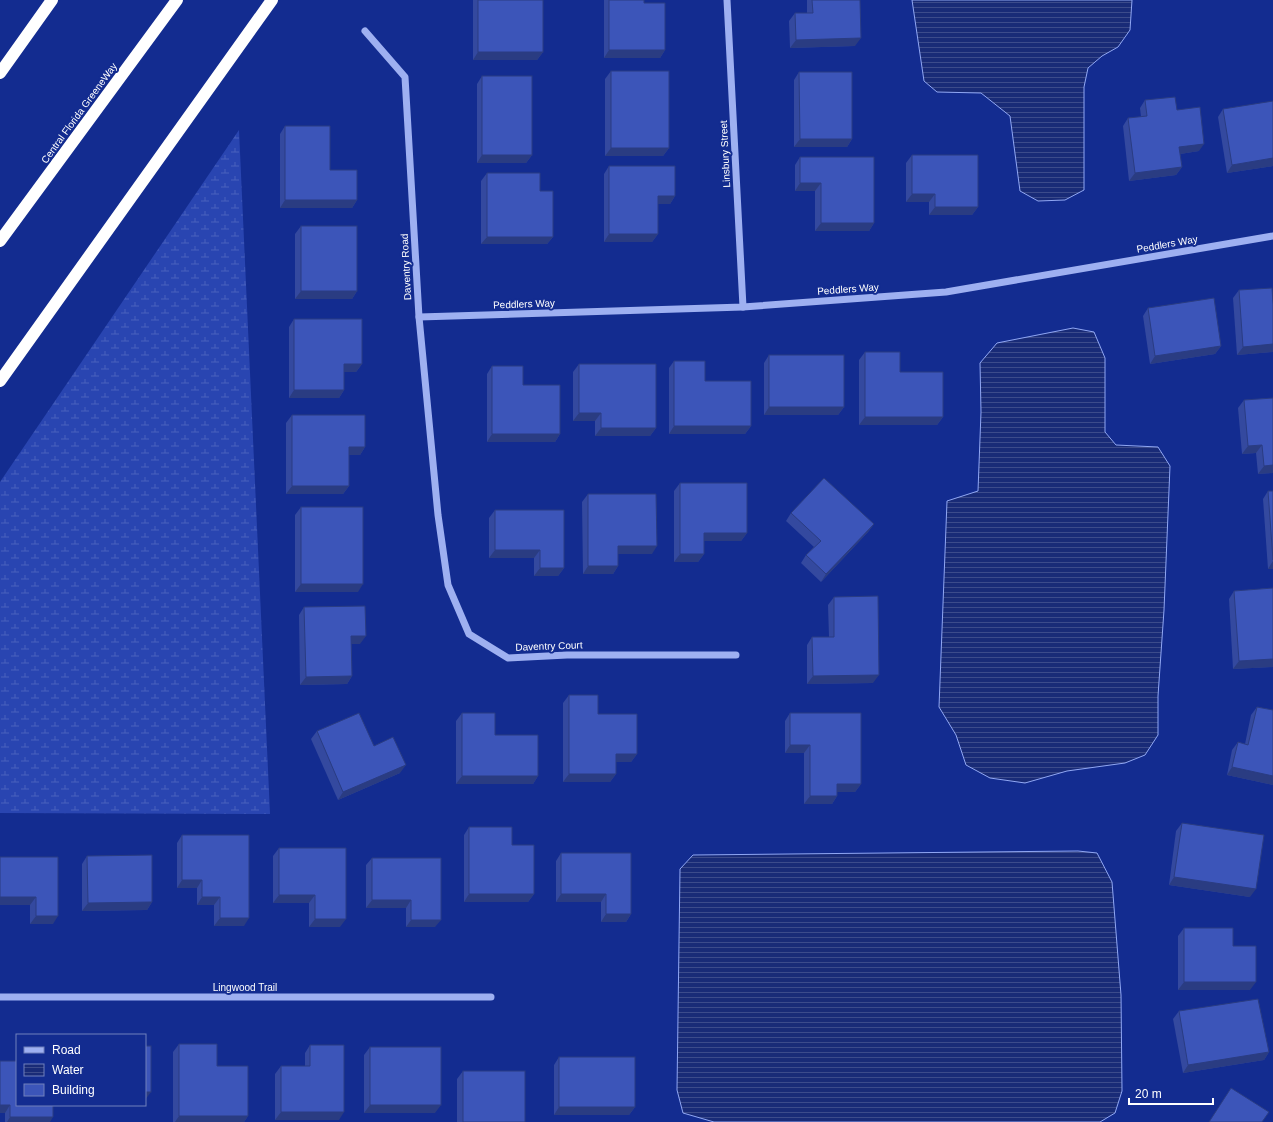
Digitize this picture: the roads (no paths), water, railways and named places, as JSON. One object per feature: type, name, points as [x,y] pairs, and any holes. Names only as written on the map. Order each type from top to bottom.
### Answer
[{"type":"highway","points":[[0,73],[52,0]]},
{"type":"highway","name":"Central Florida GreeneWay","points":[[0,241],[177,0]]},
{"type":"highway","points":[[0,381],[272,0]]},
{"type":"street","name":"Linsbury Street","points":[[726,0],[743,307]]},
{"type":"street","name":"Daventry Road","points":[[365,31],[404,77],[419,317],[438,515]]},
{"type":"street","name":"Peddlers Way","points":[[419,317],[743,307],[946,292],[1273,236]]},
{"type":"street","name":"Daventry Court","points":[[438,515],[448,585],[469,634],[508,658],[568,655],[736,655]]},
{"type":"street","name":"Lingwood Trail","points":[[0,997],[491,997]]},
{"type":"water","points":[[912,0],[1132,0],[1130,30],[1118,47],[1102,56],[1088,68],[1084,87],[1084,190],[1065,200],[1038,201],[1020,191],[1010,116],[981,93],[937,92],[924,81]]},
{"type":"water","points":[[1073,328],[1094,332],[1105,358],[1105,432],[1116,445],[1158,447],[1170,466],[1164,610],[1158,696],[1158,735],[1145,755],[1125,763],[1067,771],[1025,783],[990,778],[966,765],[956,735],[939,707],[947,501],[978,491],[981,412],[980,363],[997,343]]},
{"type":"water","points":[[1078,851],[1097,853],[1112,882],[1121,995],[1122,1091],[1115,1113],[1100,1122],[714,1122],[683,1113],[677,1090],[680,869],[693,855]]}]
